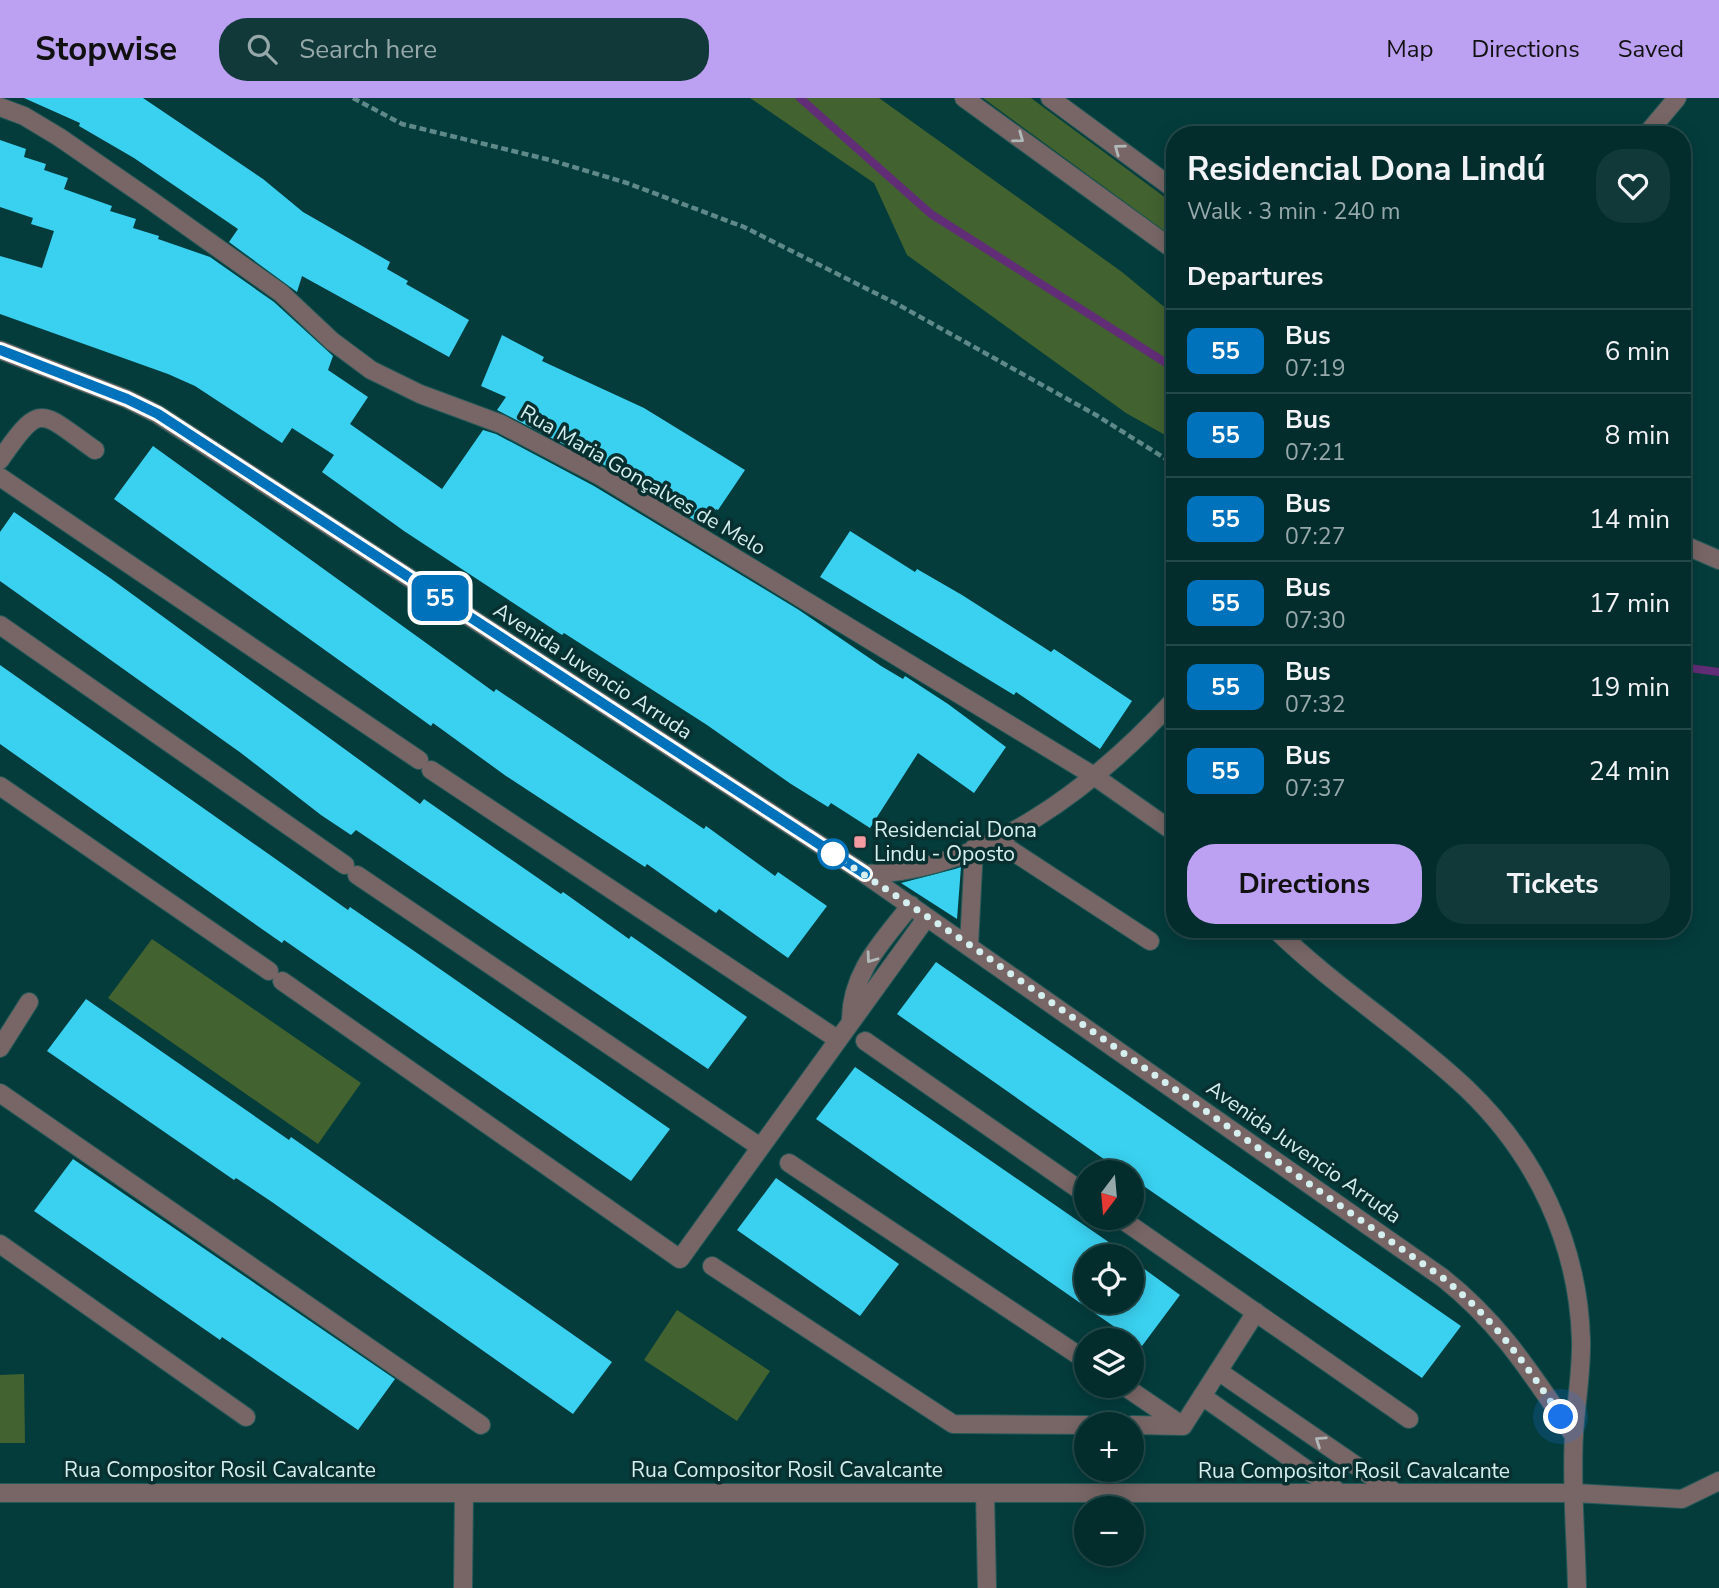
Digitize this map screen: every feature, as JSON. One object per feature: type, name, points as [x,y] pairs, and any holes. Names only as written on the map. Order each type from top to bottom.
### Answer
[{"type":"street","points":[[964,98],[1166,244]]},
{"type":"street","points":[[1050,98],[1166,183]]},
{"type":"street","points":[[1654,126],[1677,98]]},
{"type":"street","name":"Rua Maria Gonçalves de Melo","points":[[0,107],[23,116],[97,162],[281,293],[332,341],[372,370],[420,394],[501,424],[600,476],[1094,776],[1166,826]]},
{"type":"street","name":"Avenida Juvencio Arruda","points":[[0,350],[127,399],[158,414],[970,945],[1468,1298],[1509,1340],[1574,1436]]},
{"type":"street","points":[[1,458],[26,423],[36,417],[49,418],[95,450]]},
{"type":"street","points":[[0,477],[836,1040]]},
{"type":"street","points":[[1691,548],[1719,560]]},
{"type":"street","points":[[0,625],[351,870],[760,1147]]},
{"type":"street","points":[[865,874],[912,871],[974,848],[1048,811],[1144,733],[1166,709]]},
{"type":"street","points":[[0,786],[680,1259],[927,917]]},
{"type":"street","points":[[994,839],[1150,941]]},
{"type":"street","points":[[970,945],[974,848]]},
{"type":"street","points":[[851,1020],[850,997],[862,971],[911,905]]},
{"type":"street","points":[[1286,938],[1467,1089],[1499,1123],[1529,1163],[1559,1227],[1572,1276],[1581,1338],[1574,1436],[1577,1588]]},
{"type":"street","points":[[0,1048],[29,1002]]},
{"type":"street","points":[[865,1041],[1074,1186]]},
{"type":"street","points":[[0,1093],[481,1424]]},
{"type":"street","points":[[789,1163],[1074,1353]]},
{"type":"street","points":[[1137,1230],[1409,1419]]},
{"type":"street","points":[[0,1244],[246,1417]]},
{"type":"street","points":[[712,1266],[953,1424],[1074,1425]]},
{"type":"street","points":[[1183,1426],[1256,1312]]},
{"type":"street","points":[[1218,1371],[1396,1493]]},
{"type":"street","points":[[1202,1396],[1340,1493]]},
{"type":"street","points":[[1142,1398],[1183,1426]]},
{"type":"street","points":[[1144,1425],[1183,1426]]},
{"type":"street","name":"Rua Compositor Rosil Cavalcante","points":[[0,1493],[1575,1493],[1682,1499],[1719,1481]]},
{"type":"street","points":[[463,1588],[464,1493]]},
{"type":"street","points":[[985,1493],[987,1588]]},
{"type":"path","points":[[353,98],[402,124],[537,157],[627,183],[744,227],[897,304],[1096,415],[1166,459]]},
{"type":"green space","points":[[750,98],[879,98],[1122,272],[1166,308],[1166,436],[1126,413],[907,255],[874,183]]},
{"type":"green space","points":[[983,98],[1031,98],[1166,198],[1166,232]]},
{"type":"green space","points":[[152,939],[361,1083],[318,1144],[108,998]]},
{"type":"green space","points":[[677,1310],[770,1371],[737,1421],[644,1360]]},
{"type":"green space","points":[[24,1374],[25,1443],[0,1443],[0,1375]]},
{"type":"building","points":[[24,98],[143,98],[263,179],[303,212],[390,262],[387,269],[408,281],[406,284],[469,320],[449,357],[302,276],[297,292],[229,242],[238,229],[134,158],[79,126],[80,123]]},
{"type":"building","points":[[0,140],[26,149],[24,157],[46,164],[44,170],[68,178],[64,189],[112,206],[110,211],[136,219],[133,228],[210,257],[274,302],[333,356],[328,370],[368,397],[350,424],[442,489],[483,430],[496,434],[594,486],[799,610],[881,666],[903,679],[905,676],[948,704],[1006,747],[974,793],[918,753],[870,828],[831,803],[828,807],[791,784],[707,725],[564,633],[562,635],[404,531],[322,472],[334,455],[292,428],[282,443],[195,386],[0,314],[0,256],[42,268],[54,231],[31,224],[33,218],[0,207]]},
{"type":"building","points":[[502,335],[544,357],[542,361],[644,408],[745,470],[704,526],[606,466],[497,410],[506,397],[481,386]]},
{"type":"building","points":[[153,446],[494,692],[496,689],[704,829],[706,826],[775,876],[778,872],[827,906],[788,958],[719,909],[716,913],[647,864],[645,867],[506,776],[433,723],[431,726],[114,499]]},
{"type":"building","points":[[14,512],[110,578],[420,804],[424,799],[561,894],[563,892],[629,939],[631,936],[747,1017],[708,1069],[356,830],[351,835],[321,815],[241,753],[0,581],[0,532]]},
{"type":"building","points":[[850,531],[915,572],[917,569],[962,595],[1051,652],[1054,649],[1132,701],[1100,749],[1016,692],[1014,695],[820,577]]},
{"type":"building","points":[[0,665],[348,910],[350,907],[670,1129],[631,1181],[284,940],[282,943],[0,744]]},
{"type":"building","points":[[961,867],[957,919],[901,883],[955,869]]},
{"type":"building","points":[[936,962],[1461,1326],[1422,1378],[1144,1186],[1144,1160],[1105,1160],[897,1014]]},
{"type":"building","points":[[86,999],[289,1140],[291,1137],[612,1362],[573,1414],[272,1202],[236,1178],[234,1180],[47,1051]]},
{"type":"building","points":[[855,1067],[1074,1218],[1074,1230],[1091,1230],[1110,1243],[1074,1244],[1074,1299],[816,1119]]},
{"type":"building","points":[[73,1159],[395,1379],[358,1430],[222,1337],[220,1340],[34,1211]]},
{"type":"building","points":[[776,1178],[899,1264],[860,1316],[737,1230]]},
{"type":"building","points":[[1144,1269],[1180,1295],[1144,1343],[1144,1328],[1116,1328],[1096,1314],[1144,1314]]},
{"type":"waterway","points":[[800,98],[931,214],[1166,363]]},
{"type":"waterway","points":[[1691,668],[1719,672]]},
{"type":"bus line","name":"55","points":[[0,350],[127,399],[158,414],[865,874]]},
{"type":"place","name":"Residencial Dona Lindu - Oposto","points":[[860,842]]},
{"type":"route","points":[[833,854],[970,945],[1443,1278],[1476,1305],[1509,1340],[1561,1417]]}]
